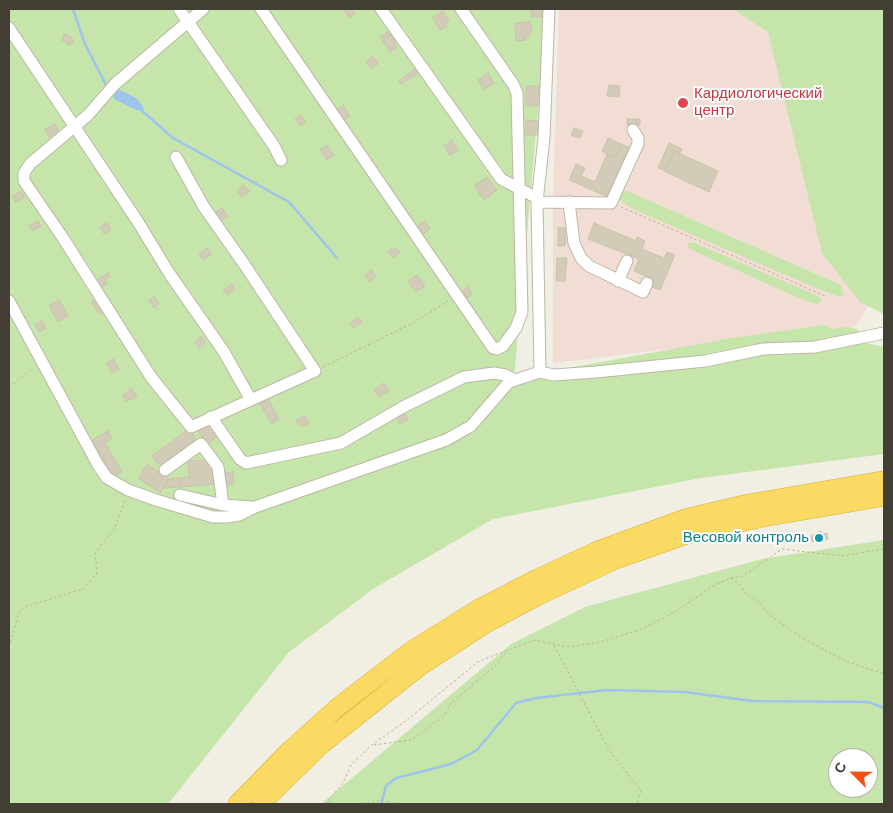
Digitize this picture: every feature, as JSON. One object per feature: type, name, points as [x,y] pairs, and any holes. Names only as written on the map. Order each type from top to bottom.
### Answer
[{"type":"highway","points":[[237,804],[290,750],[339,706],[404,656],[456,622],[536,579],[596,551],[686,518],[745,504],[884,480]]},
{"type":"highway","points":[[261,804],[322,745],[419,667],[487,623],[536,597],[615,560],[686,535],[761,518],[884,497]]},
{"type":"lane","points":[[179,9],[274,146],[281,160]]},
{"type":"lane","points":[[176,157],[204,207],[315,371],[190,427],[164,396],[63,238],[24,181],[24,174],[30,164],[74,128],[99,104],[115,84],[203,9]]},
{"type":"lane","points":[[261,9],[493,348],[497,349],[503,346],[516,328],[522,312],[517,93],[513,84],[462,9]]},
{"type":"lane","points":[[382,9],[501,180],[537,200],[611,203],[638,144],[638,138],[632,130]]},
{"type":"lane","points":[[540,372],[537,200],[544,138],[549,9]]},
{"type":"lane","points":[[9,28],[224,352],[251,400]]},
{"type":"lane","points":[[569,202],[574,243],[581,258],[589,266],[643,292],[647,283]]},
{"type":"lane","points":[[618,281],[628,262]]},
{"type":"lane","points":[[9,301],[98,465],[114,484],[213,516],[240,515],[255,507],[446,440],[472,426],[510,382],[540,372],[554,375],[705,361],[764,348],[815,347],[884,333]]},
{"type":"lane","points":[[212,417],[240,459],[246,463],[342,443],[404,407],[472,375],[505,374],[515,380]]},
{"type":"lane","points":[[165,470],[201,444],[218,467],[223,505]]},
{"type":"lane","points":[[180,495],[223,505],[255,507]]},
{"type":"path","points":[[9,14],[15,9]]},
{"type":"path","points":[[611,203],[825,296]]},
{"type":"path","points":[[315,371],[413,323],[456,294]]},
{"type":"path","points":[[9,387],[41,362]]},
{"type":"path","points":[[9,647],[19,612],[24,607],[83,589],[97,573],[95,553],[115,528],[128,490]]},
{"type":"path","points":[[325,804],[343,783],[351,765],[372,745],[407,720],[479,661],[535,640],[568,647],[600,642],[640,630],[675,612],[711,587],[731,578],[742,576],[782,548],[842,556],[884,548]]},
{"type":"path","points":[[731,578],[740,585],[747,595],[756,599],[771,616],[802,638],[845,661],[884,674]]},
{"type":"path","points":[[554,644],[609,750],[641,791],[637,804]]},
{"type":"path","points":[[372,745],[410,740],[420,734],[445,715],[451,703],[494,667],[507,650]]},
{"type":"path","points":[[328,800],[334,804]]},
{"type":"path","points":[[362,804],[383,800],[396,804]]},
{"type":"shaded area","name":"Кардиологический центр","points":[[559,9],[782,9],[868,307],[855,327],[553,363],[553,197]]},
{"type":"green space","points":[[9,9],[547,9],[514,378],[732,338],[825,325],[832,329],[847,327],[857,329],[866,343],[884,347],[884,454],[701,478],[493,519],[373,589],[289,652],[168,804],[9,804]]},
{"type":"green space","points":[[733,9],[884,9],[884,314],[860,302],[822,253],[768,32]]},
{"type":"green space","points":[[627,191],[841,285],[844,296],[837,296],[797,280],[635,210],[618,199],[621,192]]},
{"type":"green space","points":[[687,243],[695,243],[818,296],[821,299],[820,303],[806,301],[696,252],[689,248]]},
{"type":"green space","points":[[884,540],[884,804],[321,804],[511,644],[585,607],[762,559]]},
{"type":"water","points":[[118,89],[136,98],[142,105],[143,111],[136,110],[114,99],[113,91]]},
{"type":"building","points":[[343,9],[352,9],[355,14],[349,18]]},
{"type":"building","points":[[531,10],[544,10],[544,17],[531,17]]},
{"type":"building","points":[[443,11],[449,20],[445,23],[447,26],[440,30],[432,18]]},
{"type":"building","points":[[530,22],[532,30],[530,35],[526,36],[526,40],[516,41],[515,23]]},
{"type":"building","points":[[389,31],[396,41],[394,42],[397,47],[390,52],[380,37]]},
{"type":"building","points":[[64,34],[71,37],[74,42],[69,45],[62,40]]},
{"type":"building","points":[[373,56],[378,64],[371,68],[366,61]]},
{"type":"building","points":[[418,67],[421,71],[401,84],[399,81]]},
{"type":"building","points":[[488,73],[494,83],[484,90],[478,80]]},
{"type":"building","points":[[609,85],[620,86],[619,97],[607,96]]},
{"type":"building","points":[[526,86],[540,86],[540,106],[526,105]]},
{"type":"building","points":[[343,105],[350,116],[343,121],[335,111]]},
{"type":"building","points":[[301,115],[306,123],[300,126],[295,119]]},
{"type":"building","points":[[627,119],[640,119],[640,125],[627,125]]},
{"type":"building","points":[[526,120],[540,121],[540,135],[525,135]]},
{"type":"building","points":[[55,124],[59,132],[49,137],[45,129]]},
{"type":"building","points":[[574,128],[583,131],[580,138],[571,135]]},
{"type":"building","points":[[608,138],[621,144],[615,158],[602,151]]},
{"type":"building","points":[[452,140],[458,150],[450,156],[444,146]]},
{"type":"building","points":[[669,143],[682,149],[680,153],[674,151],[665,171],[658,168]]},
{"type":"building","points":[[621,144],[630,148],[608,197],[569,180],[576,164],[585,168],[581,176],[595,182],[607,154],[615,158]]},
{"type":"building","points":[[326,145],[334,155],[327,160],[320,150]]},
{"type":"building","points":[[674,151],[718,171],[709,192],[664,171]]},
{"type":"building","points":[[487,177],[497,190],[484,200],[474,186]]},
{"type":"building","points":[[243,185],[250,191],[242,197],[237,192]]},
{"type":"building","points":[[21,191],[25,197],[15,202],[12,196]]},
{"type":"building","points":[[222,208],[228,216],[220,222],[214,213]]},
{"type":"building","points":[[38,221],[41,226],[32,231],[29,226]]},
{"type":"building","points":[[425,221],[430,229],[424,234],[418,226]]},
{"type":"building","points":[[107,223],[111,230],[104,234],[100,227]]},
{"type":"building","points":[[594,223],[636,241],[637,237],[645,241],[642,249],[664,258],[667,252],[675,255],[660,290],[652,287],[654,280],[634,271],[639,259],[588,239]]},
{"type":"building","points":[[558,228],[566,228],[565,246],[558,246]]},
{"type":"building","points":[[207,248],[212,254],[204,260],[199,254]]},
{"type":"building","points":[[392,248],[396,248],[400,252],[393,258],[388,252]]},
{"type":"building","points":[[557,258],[567,258],[565,281],[556,281]]},
{"type":"building","points":[[371,270],[376,277],[369,282],[365,276]]},
{"type":"building","points":[[108,273],[110,277],[105,280],[107,284],[99,289],[94,281]]},
{"type":"building","points":[[417,275],[425,286],[416,292],[408,281]]},
{"type":"building","points":[[232,284],[235,289],[227,295],[223,290]]},
{"type":"building","points":[[468,287],[472,294],[465,299],[461,292]]},
{"type":"building","points":[[154,296],[159,304],[154,308],[149,300]]},
{"type":"building","points":[[96,299],[103,312],[99,314],[91,302]]},
{"type":"building","points":[[59,300],[68,316],[58,322],[49,306]]},
{"type":"building","points":[[358,317],[362,323],[354,328],[350,323]]},
{"type":"building","points":[[42,321],[46,329],[39,332],[35,324]]},
{"type":"building","points":[[201,336],[206,342],[199,348],[195,342]]},
{"type":"building","points":[[113,359],[119,369],[112,373],[106,363]]},
{"type":"building","points":[[384,383],[389,391],[379,397],[374,389]]},
{"type":"building","points":[[131,388],[137,397],[126,401],[123,396]]},
{"type":"building","points":[[268,399],[279,419],[272,424],[260,404]]},
{"type":"building","points":[[401,413],[402,415],[405,414],[408,420],[400,424],[396,416]]},
{"type":"building","points":[[305,416],[309,424],[302,427],[296,420]]},
{"type":"building","points":[[211,422],[220,435],[207,444],[198,431]]},
{"type":"building","points":[[189,429],[195,437],[194,440],[162,464],[158,464],[152,456]]},
{"type":"building","points":[[108,431],[112,438],[105,443],[122,472],[113,477],[92,440]]},
{"type":"building","points":[[209,460],[212,466],[214,484],[181,487],[180,478],[189,477],[188,461]]},
{"type":"building","points":[[147,464],[169,479],[160,493],[138,478]]},
{"type":"building","points":[[233,472],[234,484],[227,485],[225,473]]},
{"type":"building","points":[[180,478],[181,487],[163,488],[169,479]]},
{"type":"building","name":"Весовой контроль","points":[[821,531],[821,534],[827,533],[828,539],[812,542],[811,536]]},
{"type":"waterway","points":[[73,9],[85,44],[107,87]]},
{"type":"waterway","points":[[141,110],[173,138],[289,202],[337,258]]},
{"type":"waterway","points":[[381,804],[386,786],[396,778],[451,764],[477,750],[516,703],[536,698],[607,690],[685,692],[753,701],[868,702],[884,708]]},
{"type":"place","name":"Кардиологический центр","points":[[683,103]]},
{"type":"place","name":"Весовой контроль","points":[[819,538]]}]
